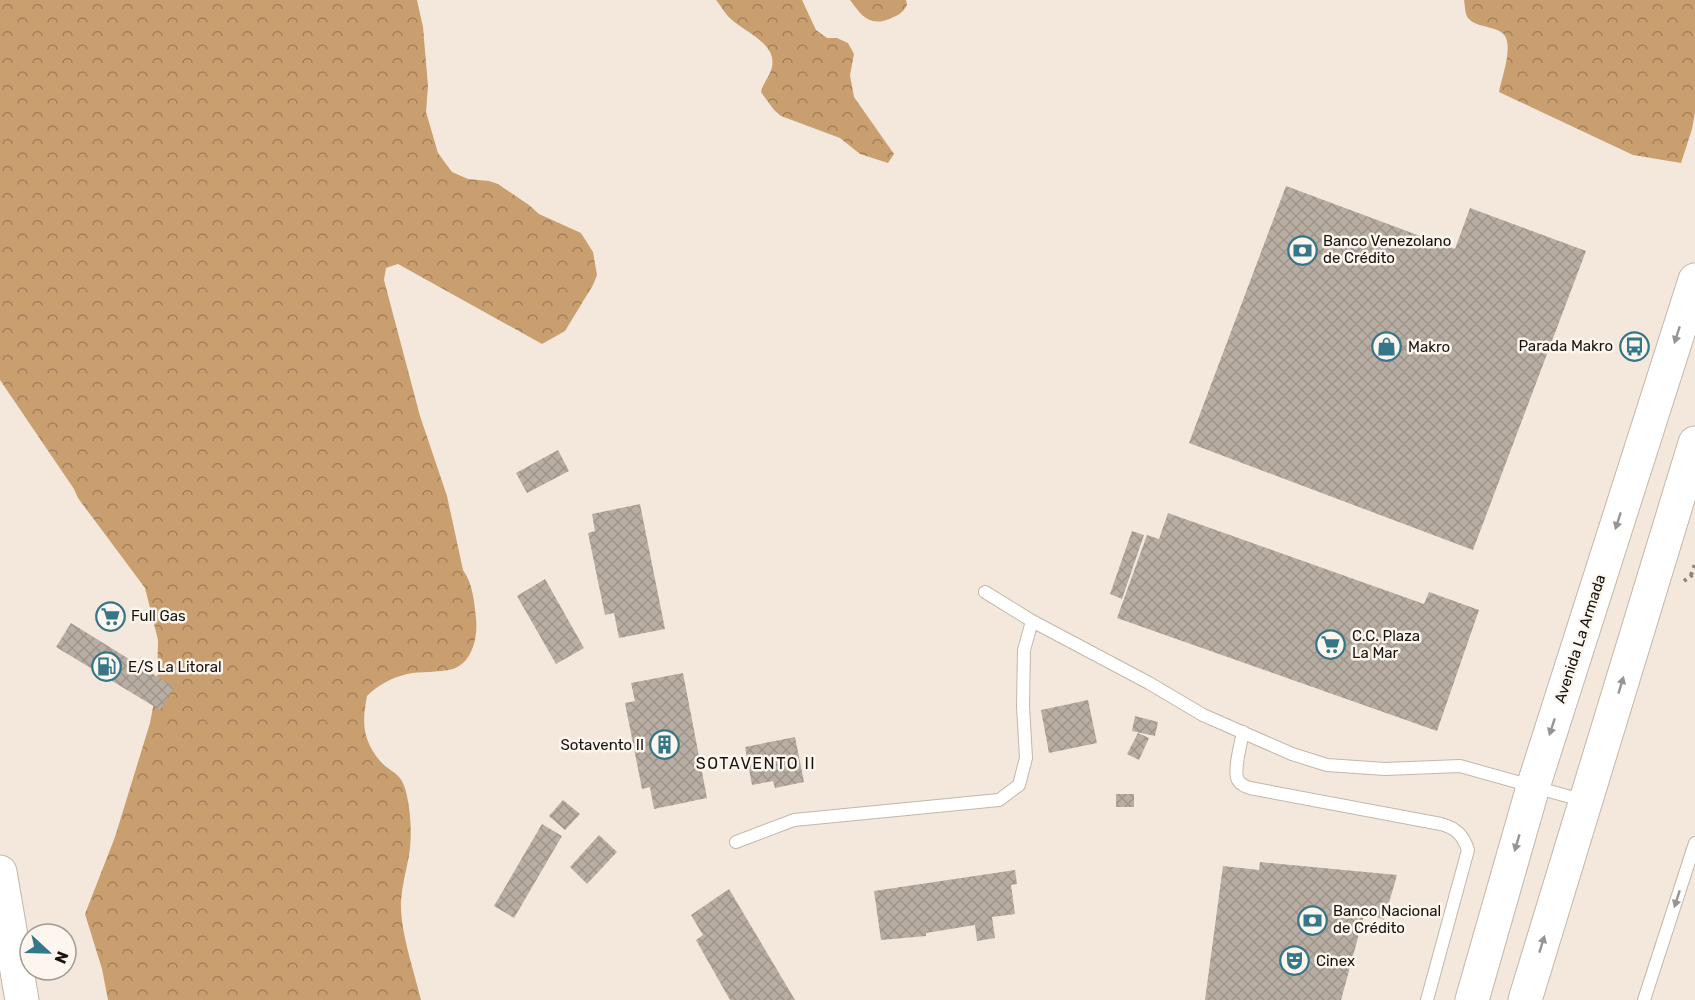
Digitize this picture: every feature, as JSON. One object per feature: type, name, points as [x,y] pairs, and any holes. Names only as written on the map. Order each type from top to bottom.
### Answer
[{"type":"main road","name":"Avenida La Armada","points":[[1472,1000],[1533,787],[1695,280]]},
{"type":"main road","points":[[1525,1000],[1695,443]]},
{"type":"main road","points":[[0,872],[22,1000]]},
{"type":"lane","points":[[985,592],[1032,621],[1149,683],[1203,715],[1292,754],[1327,765],[1385,769],[1460,766],[1586,801]]},
{"type":"lane","points":[[736,842],[794,820],[999,800],[1019,785],[1026,758],[1023,706],[1024,650],[1032,621]]},
{"type":"lane","points":[[1243,732],[1236,771],[1238,780],[1243,785],[1441,824],[1453,827],[1464,838],[1468,850],[1427,1000]]},
{"type":"lane","points":[[1644,1000],[1695,843]]},
{"type":"path","points":[[1691,576],[1695,564]]},
{"type":"green space","points":[[0,0],[417,0],[423,27],[428,86],[426,112],[438,153],[452,172],[468,179],[498,184],[539,214],[581,233],[593,252],[597,275],[593,285],[565,331],[542,344],[398,264],[386,268],[384,280],[420,416],[447,496],[463,570],[473,593],[476,625],[473,648],[460,666],[447,670],[407,674],[390,680],[367,696],[365,705],[365,730],[370,745],[380,761],[400,778],[407,796],[411,841],[403,884],[401,913],[421,1000],[108,1000],[102,969],[85,914],[115,837],[150,723],[157,686],[158,640],[145,588],[78,498],[0,380]]},
{"type":"green space","points":[[716,0],[802,0],[816,30],[827,38],[837,38],[848,43],[854,54],[850,75],[854,97],[894,154],[888,163],[860,154],[840,138],[781,116],[774,110],[761,92],[772,67],[770,51],[729,17]]},
{"type":"green space","points":[[850,0],[906,0],[907,5],[897,15],[876,22],[862,15]]},
{"type":"green space","points":[[1464,0],[1695,0],[1695,113],[1681,163],[1633,155],[1499,92],[1507,60],[1507,41],[1505,36],[1496,29],[1472,22],[1468,18]]},
{"type":"building","name":"Makro","points":[[1286,186],[1455,249],[1470,208],[1586,251],[1473,550],[1189,443]]},
{"type":"building","points":[[558,450],[569,471],[527,493],[516,473]]},
{"type":"building","points":[[640,504],[665,629],[619,638],[614,613],[605,615],[588,533],[595,531],[592,514]]},
{"type":"building","name":"C.C. Plaza La Mar","points":[[1168,513],[1424,604],[1429,592],[1479,610],[1437,731],[1117,618],[1147,535],[1159,539]]},
{"type":"building","points":[[1132,531],[1144,535],[1122,599],[1110,594]]},
{"type":"building","points":[[545,579],[584,648],[556,664],[517,596]]},
{"type":"building","points":[[71,623],[174,687],[160,710],[56,647]]},
{"type":"building","name":"Sotavento II","points":[[683,673],[707,798],[654,809],[650,787],[642,789],[625,703],[635,701],[631,683]]},
{"type":"building","points":[[1088,700],[1097,743],[1049,753],[1041,710]]},
{"type":"building","points":[[1135,716],[1158,722],[1155,736],[1132,731]]},
{"type":"building","points":[[1138,733],[1149,738],[1139,760],[1127,754]]},
{"type":"building","points":[[795,737],[804,782],[775,788],[773,781],[752,785],[745,747]]},
{"type":"building","points":[[1116,794],[1134,794],[1134,807],[1116,807]]},
{"type":"building","points":[[563,800],[580,814],[565,830],[549,816]]},
{"type":"building","points":[[542,824],[562,836],[514,918],[494,906]]},
{"type":"building","points":[[599,835],[617,852],[587,884],[570,867]]},
{"type":"building","points":[[1260,862],[1397,875],[1384,920],[1365,912],[1341,1000],[1205,1000],[1223,866],[1259,870]]},
{"type":"building","points":[[1015,870],[1017,884],[1011,885],[1015,914],[992,917],[995,938],[977,941],[975,925],[926,933],[926,936],[881,940],[874,891]]},
{"type":"building","points":[[729,889],[795,1000],[730,1000],[696,940],[703,935],[691,915]]},
{"type":"place","name":"Banco Venezolano de Crédito","points":[[1302,250]]},
{"type":"place","name":"Parada Makro","points":[[1634,346]]},
{"type":"place","name":"Makro","points":[[1387,347]]},
{"type":"place","name":"Full Gas","points":[[110,616]]},
{"type":"place","name":"C.C. Plaza La Mar","points":[[1331,645]]},
{"type":"place","name":"E/S La Litoral","points":[[107,667]]},
{"type":"place","name":"Sotavento II","points":[[665,745]]},
{"type":"place","name":"Banco Nacional de Crédito","points":[[1312,920]]},
{"type":"place","name":"Cinex","points":[[1295,961]]},
{"type":"district","name":"SOTAVENTO II","points":[[756,763]]}]
